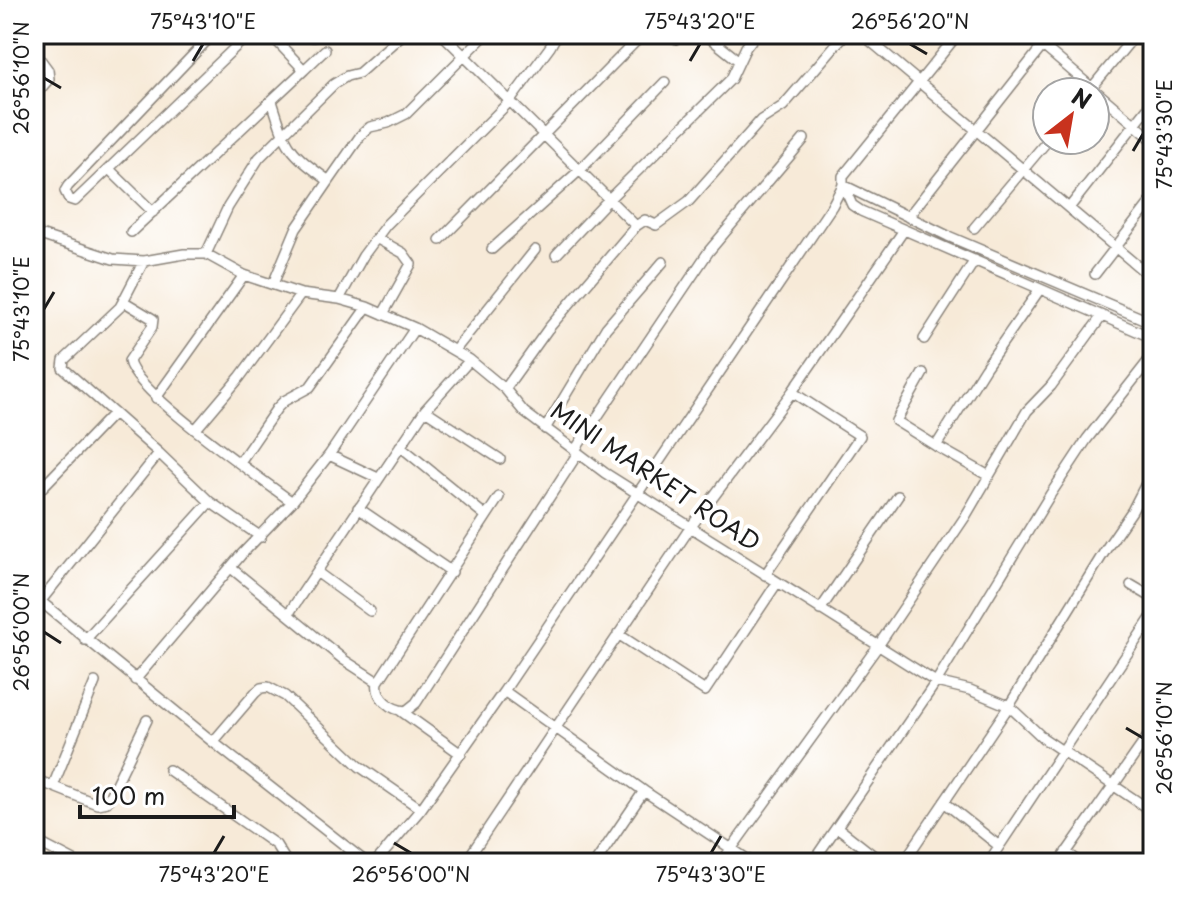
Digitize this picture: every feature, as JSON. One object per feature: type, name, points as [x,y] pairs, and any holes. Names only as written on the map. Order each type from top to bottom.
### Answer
[{"type":"street","points":[[213,34],[68,186],[66,195],[75,201],[249,34]]},
{"type":"street","points":[[270,34],[304,70]]},
{"type":"street","points":[[34,233],[113,259],[144,261],[184,254],[206,254],[242,183],[259,158],[334,84],[359,73],[403,34]]},
{"type":"street","points":[[442,34],[636,226]]},
{"type":"street","points":[[273,284],[296,229],[361,135],[370,127],[406,114],[486,34]]},
{"type":"street","points":[[339,299],[376,238],[415,194],[510,101],[557,34]]},
{"type":"street","points":[[440,240],[643,34]]},
{"type":"street","points":[[670,34],[676,39],[680,34]]},
{"type":"street","points":[[705,34],[739,61]]},
{"type":"street","points":[[556,255],[731,79],[756,34]]},
{"type":"street","points":[[505,389],[548,329],[636,226],[645,220],[656,225],[689,201],[761,120],[783,106],[845,34]]},
{"type":"street","points":[[862,34],[1153,279]]},
{"type":"street","points":[[958,34],[843,176],[843,185],[852,205],[1153,338]]},
{"type":"street","points":[[1029,34],[1075,76]]},
{"type":"street","points":[[908,217],[1052,34]]},
{"type":"street","points":[[1102,76],[1136,34]]},
{"type":"street","points":[[131,232],[325,50]]},
{"type":"street","points":[[34,51],[48,70],[49,79],[34,96]]},
{"type":"street","points":[[492,249],[580,170],[665,82]]},
{"type":"street","points":[[272,101],[283,137],[295,156],[329,181]]},
{"type":"street","points":[[1069,208],[1153,101]]},
{"type":"street","points":[[1111,105],[1153,140]]},
{"type":"street","points":[[401,711],[410,709],[416,703],[709,251],[804,139]]},
{"type":"street","points":[[974,228],[1035,156]]},
{"type":"street","points":[[109,169],[153,212]]},
{"type":"street","points":[[843,185],[908,217],[1153,323]]},
{"type":"street","points":[[375,863],[421,809],[461,754],[832,206],[843,185]]},
{"type":"street","points":[[1095,274],[1153,199]]},
{"type":"street","points":[[465,863],[690,528],[792,392],[904,230]]},
{"type":"street","points":[[376,238],[403,253],[411,264],[383,314]]},
{"type":"street","points":[[455,350],[535,250]]},
{"type":"street","name":"MINI MARKET ROAD","points":[[206,254],[244,275],[301,294],[339,299],[367,307],[455,350],[505,389],[524,412],[545,429],[637,494],[936,682],[970,690],[1009,706]]},
{"type":"street","points":[[924,339],[975,260]]},
{"type":"street","points":[[144,261],[111,317],[62,364],[66,372],[210,502],[261,537]]},
{"type":"street","points":[[545,429],[606,328],[663,262]]},
{"type":"street","points":[[156,398],[244,275]]},
{"type":"street","points":[[936,446],[1040,289]]},
{"type":"street","points":[[196,429],[240,377],[301,294]]},
{"type":"street","points":[[123,301],[153,319],[152,327],[129,361],[129,366],[156,398],[292,502]]},
{"type":"street","points":[[240,462],[277,408],[310,387],[367,307]]},
{"type":"street","points":[[721,863],[878,646],[965,517],[1027,411],[1051,386],[1102,316]]},
{"type":"street","points":[[135,680],[292,502],[329,455],[415,328]]},
{"type":"street","points":[[812,863],[936,682],[1087,439],[1153,355]]},
{"type":"street","points":[[289,613],[425,410],[470,360]]},
{"type":"street","points":[[923,373],[896,421],[989,476]]},
{"type":"street","points":[[765,575],[860,436],[792,392]]},
{"type":"street","points":[[425,410],[500,459]]},
{"type":"street","points":[[34,496],[114,413]]},
{"type":"street","points":[[400,446],[486,516]]},
{"type":"street","points":[[159,453],[37,599],[367,863]]},
{"type":"street","points":[[329,455],[378,478]]},
{"type":"street","points":[[903,863],[1009,706],[1122,528],[1153,470]]},
{"type":"street","points":[[820,610],[898,496]]},
{"type":"street","points":[[461,754],[395,709],[378,694],[378,682],[499,497]]},
{"type":"street","points":[[85,640],[210,502]]},
{"type":"street","points":[[358,508],[452,572]]},
{"type":"street","points":[[231,568],[344,660],[378,682]]},
{"type":"street","points":[[318,573],[370,611]]},
{"type":"street","points":[[618,634],[705,691],[777,583]]},
{"type":"street","points":[[1131,585],[1153,598]]},
{"type":"street","points":[[988,863],[1153,615]]},
{"type":"street","points":[[53,786],[95,682]]},
{"type":"street","points":[[213,742],[255,693],[268,687],[285,696],[359,766],[421,809]]},
{"type":"street","points":[[504,691],[555,730],[753,863]]},
{"type":"street","points":[[1009,706],[1043,738],[1153,812]]},
{"type":"street","points":[[34,779],[97,804],[107,802],[147,720]]},
{"type":"street","points":[[1059,863],[1153,729]]},
{"type":"street","points":[[169,770],[276,845],[284,858],[282,863]]},
{"type":"street","points":[[595,863],[644,791]]},
{"type":"street","points":[[944,802],[999,846]]},
{"type":"street","points":[[837,827],[883,863]]},
{"type":"street","points":[[34,840],[78,863]]},
{"type":"street","points":[[1066,852],[1081,863]]}]
